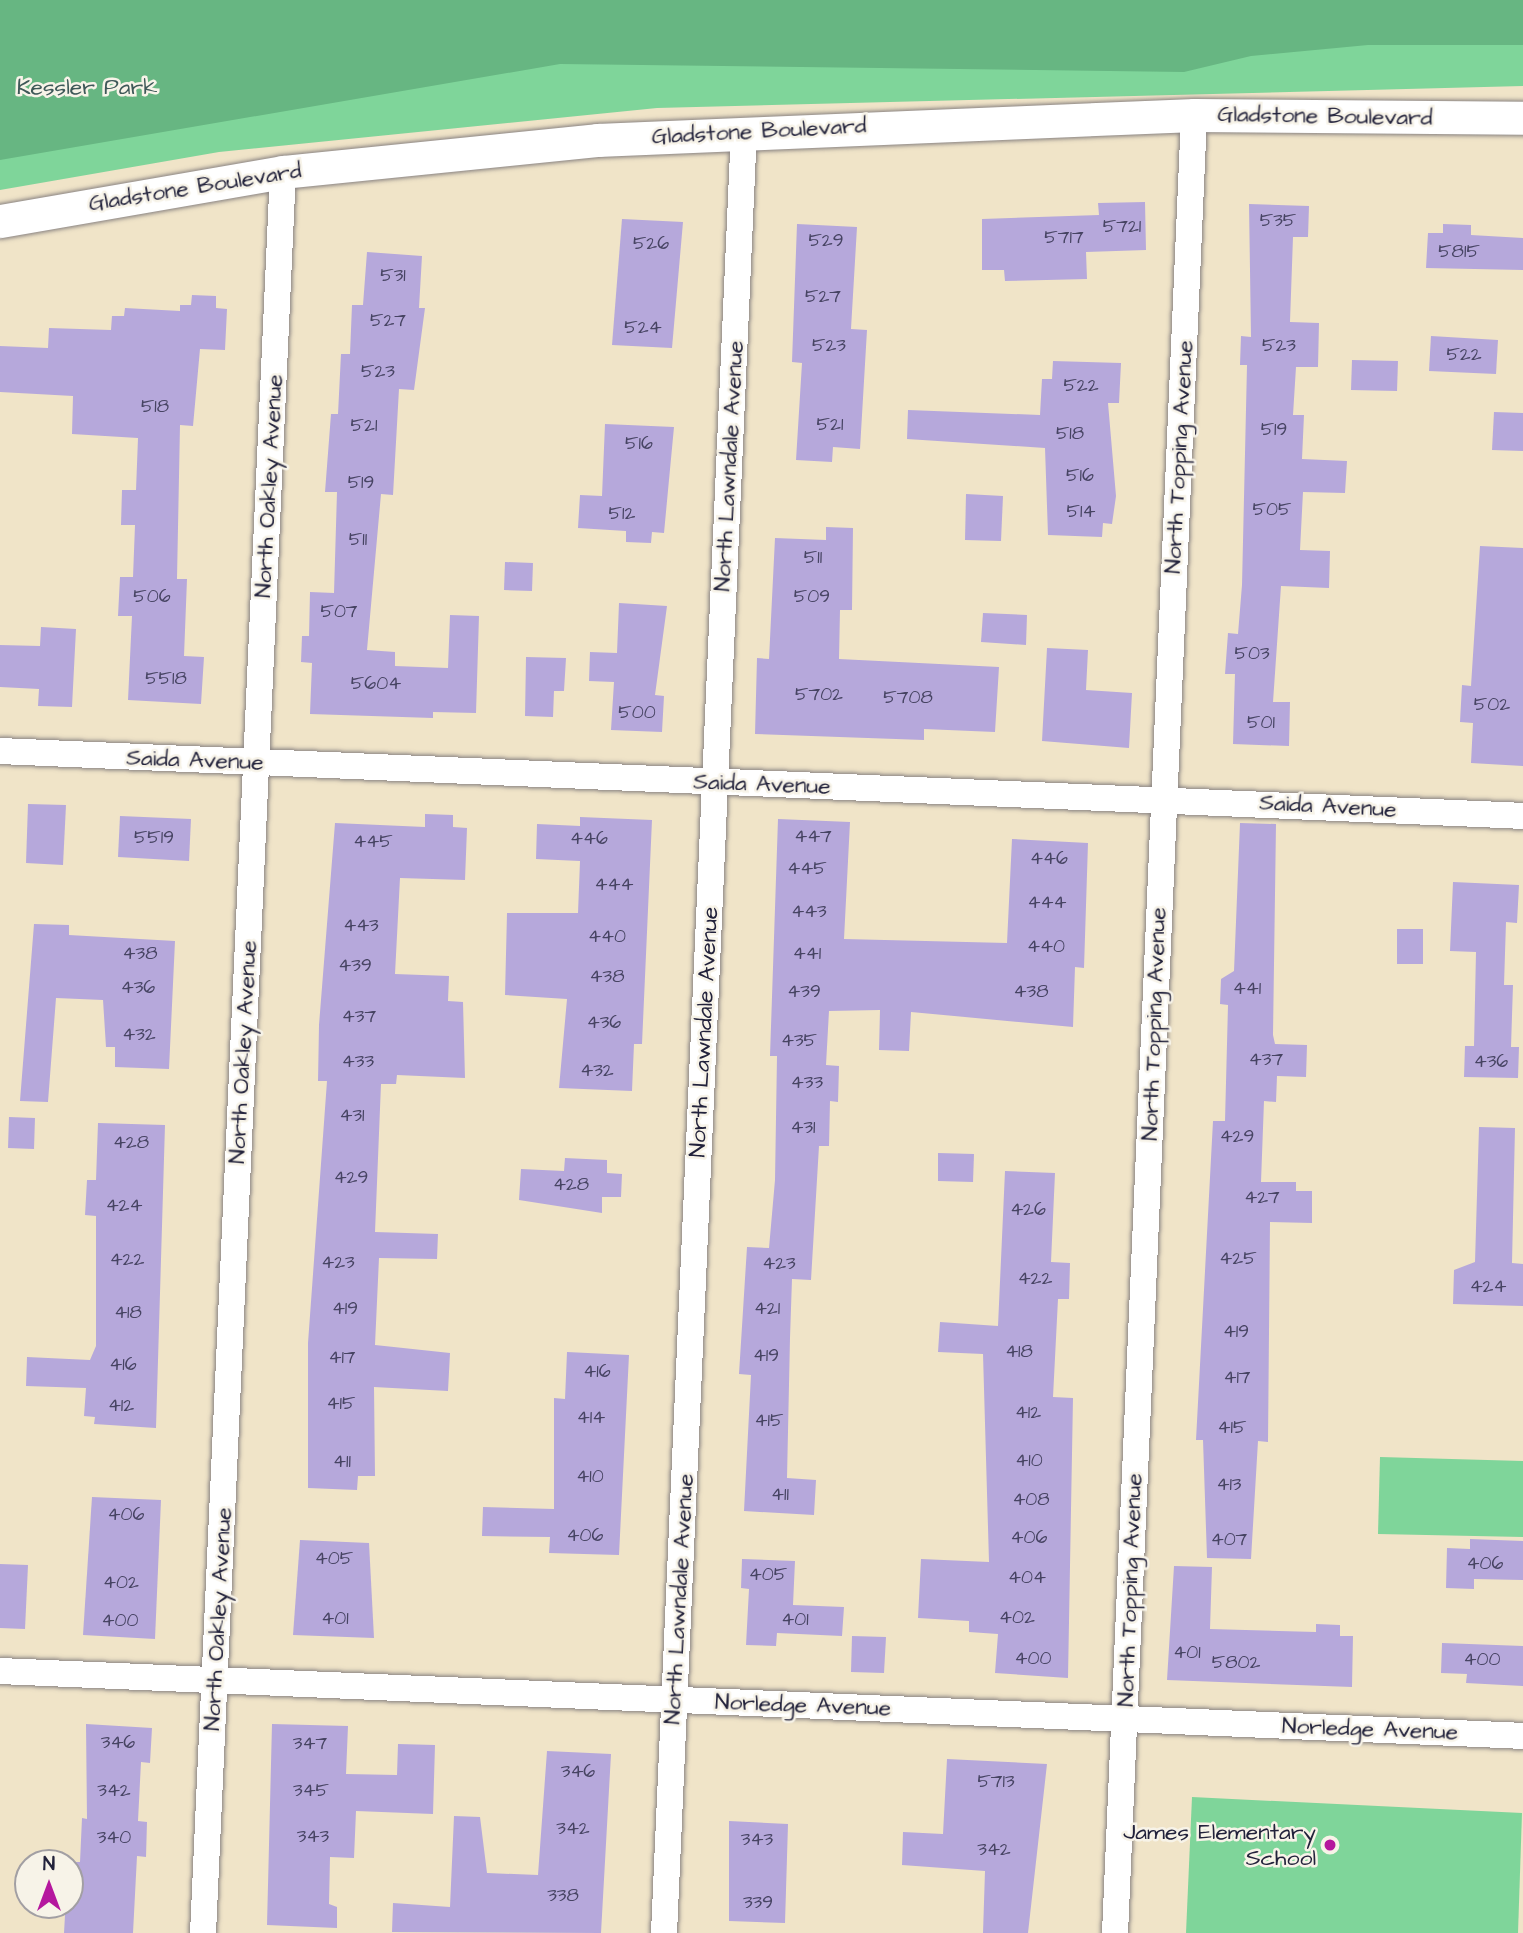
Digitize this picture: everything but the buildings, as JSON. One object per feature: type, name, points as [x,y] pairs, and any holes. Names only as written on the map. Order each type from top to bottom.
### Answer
[{"type":"street","name":"Gladstone Boulevard","points":[[0,221],[283,172],[744,132],[1194,115],[1523,117]]},
{"type":"street","name":"North Topping Avenue","points":[[1115,1933],[1194,115]]},
{"type":"street","name":"North Lawndale Avenue","points":[[664,1933],[744,132]]},
{"type":"street","name":"North Oakley Avenue","points":[[203,1933],[283,172]]},
{"type":"street","name":"Saida Avenue","points":[[0,751],[1523,816]]},
{"type":"street","name":"Norledge Avenue","points":[[0,1671],[1523,1736]]},
{"type":"green space","name":"Kessler Park","points":[[0,0],[1523,0],[1523,86],[657,108],[219,152],[0,190]]},
{"type":"green space","name":"Kessler Park","points":[[0,0],[1523,0],[1523,45],[1368,45],[1251,56],[1184,72],[560,64],[0,160]]},
{"type":"green space","points":[[1380,1457],[1523,1461],[1523,1537],[1378,1534]]},
{"type":"green space","points":[[1192,1797],[1522,1813],[1518,1933],[1186,1933]]},
{"type":"place","name":"James Elementary School","points":[[1330,1845]]}]
